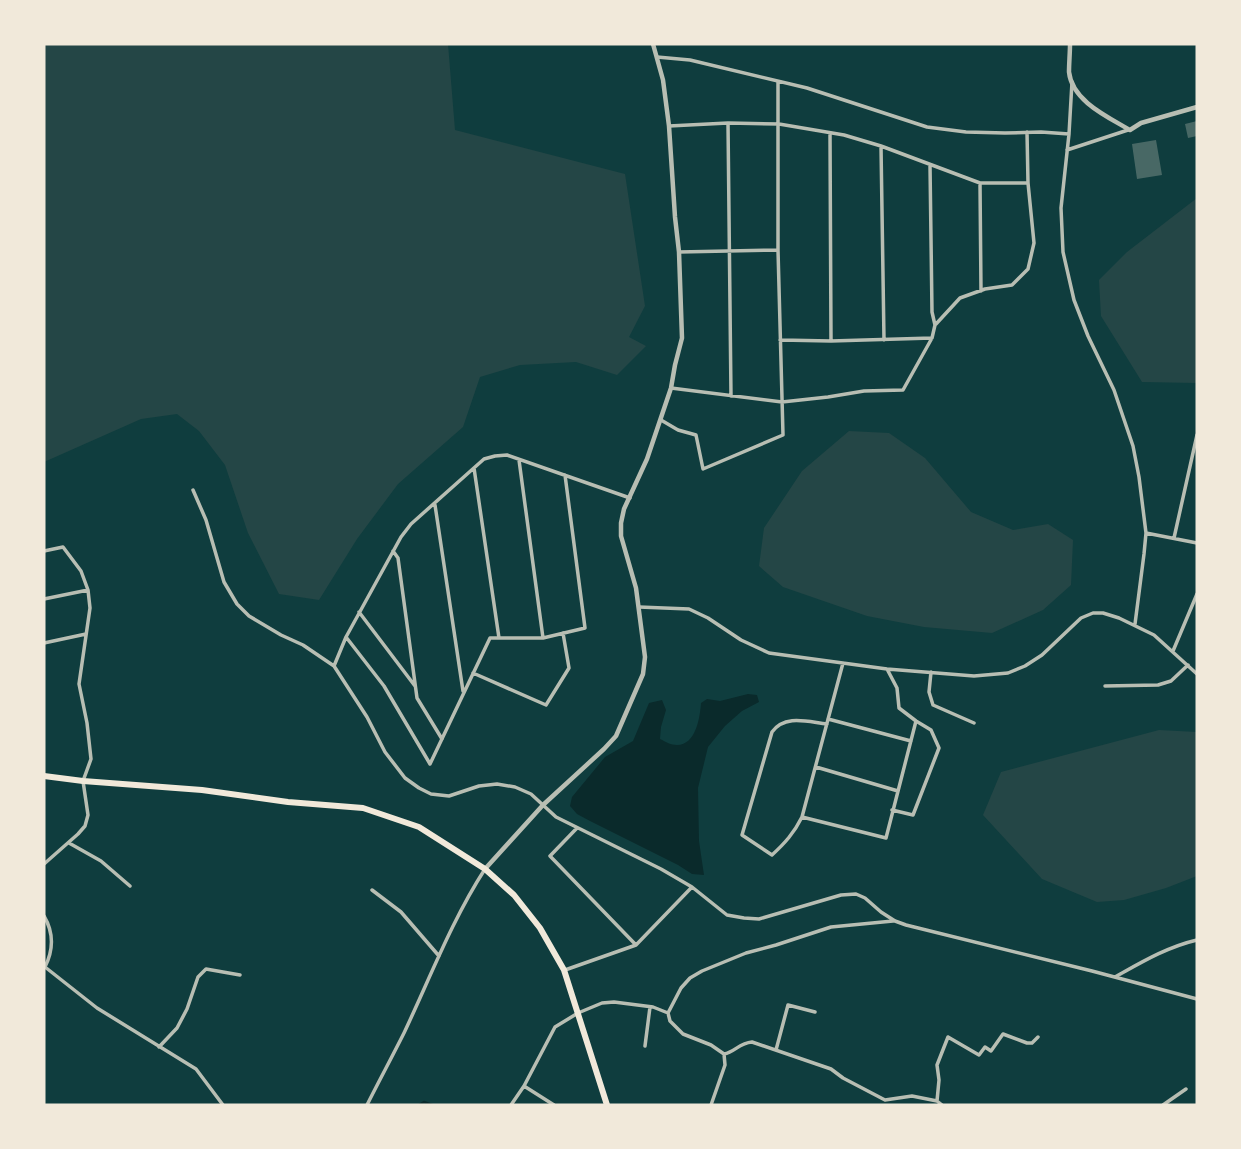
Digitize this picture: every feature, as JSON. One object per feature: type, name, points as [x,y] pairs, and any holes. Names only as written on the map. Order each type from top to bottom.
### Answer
[{"type":"main road","points":[[44,776],[363,808],[419,827],[485,869],[514,895],[540,928],[564,970],[607,1105]]},
{"type":"street","points":[[367,1105],[476,883],[485,869],[542,805],[615,736],[643,674],[645,657],[639,607],[621,536],[621,523],[624,509],[648,459],[671,388],[682,338],[670,126],[653,44]]},
{"type":"street","points":[[1070,44],[1069,72],[1077,91],[1098,111],[1130,130]]},
{"type":"street","points":[[657,57],[690,61],[807,88],[927,127],[966,132],[1069,134]]},
{"type":"street","points":[[660,420],[678,430],[696,435],[703,469],[783,435],[778,250],[778,82]]},
{"type":"street","points":[[1072,82],[1061,208],[1063,252],[1074,300],[1114,390],[1133,446],[1146,533],[1135,624]]},
{"type":"street","points":[[1067,150],[1130,130],[1141,123],[1197,107]]},
{"type":"street","points":[[670,126],[728,122],[779,124],[830,132],[881,146],[980,183],[1028,183]]},
{"type":"street","points":[[728,122],[731,396]]},
{"type":"street","points":[[830,132],[831,341]]},
{"type":"street","points":[[935,325],[960,298],[985,289],[1012,285],[1028,269],[1034,243],[1028,183],[1027,132]]},
{"type":"street","points":[[881,146],[884,340]]},
{"type":"street","points":[[671,388],[782,402],[864,391],[903,390],[932,338],[935,325],[932,313],[930,165]]},
{"type":"street","points":[[980,183],[981,291]]},
{"type":"street","points":[[679,252],[778,250]]},
{"type":"street","points":[[780,341],[932,338]]},
{"type":"street","points":[[1174,538],[1197,435]]},
{"type":"street","points":[[334,666],[346,637],[401,537],[411,524],[484,459],[507,455],[630,498]]},
{"type":"street","points":[[519,460],[543,638]]},
{"type":"street","points":[[474,468],[499,638]]},
{"type":"street","points":[[346,637],[384,686],[430,764],[490,638],[543,638],[585,628],[565,475]]},
{"type":"street","points":[[193,490],[206,520],[224,582],[237,604],[249,616],[303,645],[334,666],[385,751],[405,778],[419,788],[431,794],[449,796],[479,786],[515,786],[531,794],[556,817],[692,887],[727,915],[759,919],[841,895],[856,894],[895,921],[1197,999]]},
{"type":"street","points":[[435,503],[464,693]]},
{"type":"street","points":[[1146,533],[1197,542]]},
{"type":"street","points":[[44,551],[63,547],[81,571],[88,590],[90,608],[79,684],[91,759],[83,781],[88,815],[85,826],[44,864]]},
{"type":"street","points":[[393,551],[398,558],[417,698],[442,739]]},
{"type":"street","points":[[44,599],[88,590]]},
{"type":"street","points":[[1173,651],[1197,594]]},
{"type":"street","points":[[639,607],[689,609],[741,640],[769,653],[887,669],[974,676],[1008,673],[1025,666],[1042,655],[1082,618],[1093,613],[1111,615],[1154,635],[1197,674]]},
{"type":"street","points":[[359,612],[416,687]]},
{"type":"street","points":[[473,673],[546,705],[569,668],[563,633]]},
{"type":"street","points":[[44,643],[86,634]]},
{"type":"street","points":[[827,724],[789,721],[776,726],[772,732],[742,835],[772,855],[795,831],[802,817],[827,724],[828,718],[843,663]]},
{"type":"street","points":[[1105,686],[1158,685],[1171,681],[1188,665]]},
{"type":"street","points":[[887,669],[897,688],[899,708],[930,730],[939,748],[913,815],[892,810]]},
{"type":"street","points":[[931,672],[929,692],[933,705],[974,723]]},
{"type":"street","points":[[828,718],[911,741]]},
{"type":"street","points":[[802,817],[886,838],[916,722]]},
{"type":"street","points":[[815,767],[898,791]]},
{"type":"street","points":[[578,827],[550,856],[636,944]]},
{"type":"street","points":[[69,842],[101,861],[130,886]]},
{"type":"street","points":[[564,970],[636,944],[692,887]]},
{"type":"street","points":[[372,890],[401,912],[439,956]]},
{"type":"street","points":[[44,916],[52,937],[51,955],[44,967],[97,1008],[196,1069],[223,1105]]},
{"type":"street","points":[[895,921],[831,927],[717,964],[690,978],[681,988],[668,1013],[670,1021],[683,1034],[724,1054],[731,1053],[744,1043],[752,1042],[831,1069],[885,1100],[912,1096],[937,1101],[942,1105]]},
{"type":"street","points":[[1115,977],[1176,945],[1197,940]]},
{"type":"street","points":[[159,1046],[177,1028],[198,977],[206,969],[240,975]]},
{"type":"street","points":[[511,1105],[555,1027],[578,1013],[602,1003],[614,1002],[650,1007],[668,1013]]},
{"type":"street","points":[[776,1050],[788,1005],[815,1012]]},
{"type":"street","points":[[645,1046],[650,1007]]},
{"type":"street","points":[[937,1101],[937,1065],[948,1037],[979,1055],[985,1047],[991,1051],[1003,1034],[1027,1043],[1032,1043],[1038,1037]]},
{"type":"street","points":[[711,1105],[725,1065],[724,1054]]},
{"type":"street","points":[[524,1086],[554,1105]]},
{"type":"street","points":[[1163,1105],[1186,1089]]},
{"type":"shaded area","points":[[44,44],[448,44],[455,130],[625,174],[645,306],[629,337],[646,346],[617,375],[576,362],[520,365],[480,377],[463,427],[398,484],[357,539],[319,600],[279,594],[248,533],[225,465],[199,431],[177,414],[141,419],[44,462]]},
{"type":"shaded area","points":[[1197,198],[1197,383],[1142,382],[1101,316],[1099,280],[1127,252]]},
{"type":"shaded area","points":[[849,431],[889,433],[925,458],[971,512],[1013,530],[1048,524],[1073,540],[1071,585],[1043,610],[992,633],[924,627],[867,616],[783,587],[759,566],[764,528],[802,471]]},
{"type":"shaded area","points":[[748,694],[757,695],[759,702],[742,711],[725,726],[708,747],[698,788],[699,841],[704,875],[692,874],[577,814],[570,806],[572,797],[605,757],[633,741],[649,703],[662,700],[666,710],[660,739],[677,745],[683,744],[693,735],[701,703],[707,699],[720,701]]},
{"type":"shaded area","points":[[1159,730],[1197,732],[1197,876],[1124,900],[1097,902],[1042,879],[983,815],[1001,772]]},
{"type":"building","points":[[1197,121],[1197,136],[1188,138],[1185,124]]},
{"type":"building","points":[[1156,140],[1162,175],[1137,179],[1132,144]]},
{"type":"waterway","points":[[419,1105],[424,1102],[432,1105]]}]
